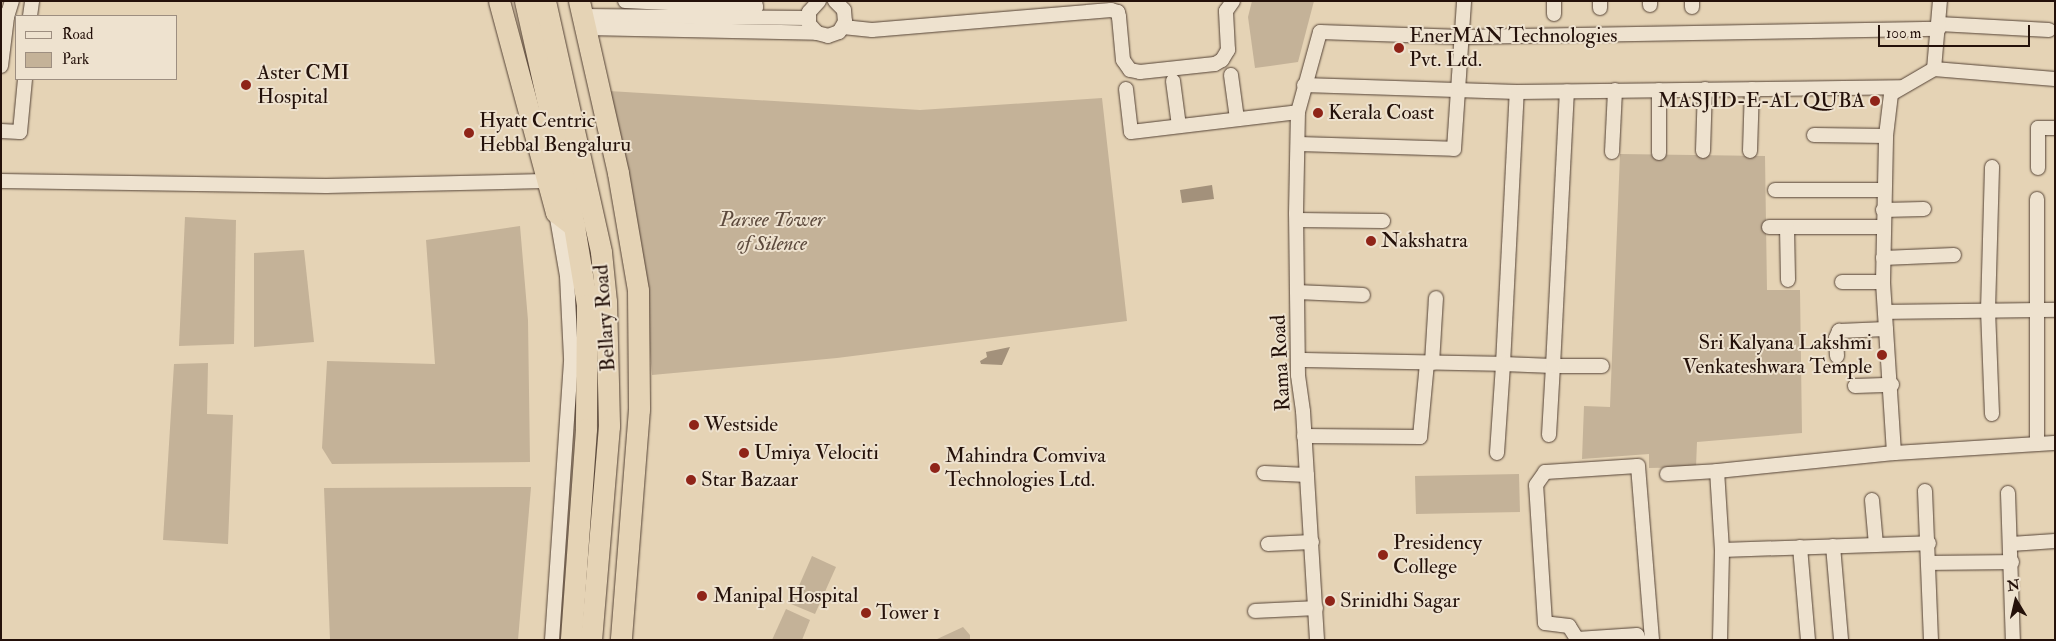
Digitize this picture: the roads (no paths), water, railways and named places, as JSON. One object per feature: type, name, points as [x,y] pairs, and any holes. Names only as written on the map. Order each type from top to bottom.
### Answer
[{"type":"highway","points":[[500,1],[556,181],[556,212],[575,227]]},
{"type":"highway","name":"Bellary Road","points":[[525,1],[556,181],[575,227],[587,305],[588,358],[571,640]]},
{"type":"highway","name":"Bellary Road","points":[[545,1],[601,252],[606,301],[609,426],[591,640]]},
{"type":"highway","name":"Bellary Road","points":[[583,15],[630,236],[638,290],[638,409],[621,640]]},
{"type":"street","points":[[1,66],[4,16],[12,1]]},
{"type":"street","points":[[30,15],[32,1]]},
{"type":"street","points":[[625,1],[756,6],[755,1]]},
{"type":"street","points":[[808,18],[812,7],[819,1]]},
{"type":"street","points":[[583,15],[834,35],[843,27],[844,10],[835,1]]},
{"type":"street","points":[[843,27],[872,30],[1111,10],[1118,12],[1123,60],[1130,70],[1140,72],[1215,64],[1222,60],[1228,50],[1226,11],[1232,1]]},
{"type":"street","points":[[1298,144],[1454,149],[1464,1]]},
{"type":"street","points":[[1934,70],[1940,1]]},
{"type":"street","points":[[583,15],[808,18]]},
{"type":"street","points":[[808,18],[817,33]]},
{"type":"street","points":[[1462,37],[1939,27],[2049,30]]},
{"type":"street","name":"Rama Road","points":[[1317,640],[1312,542],[1298,360],[1298,112],[1304,85],[1320,32],[1462,37]]},
{"type":"street","points":[[1894,454],[1892,385],[1883,282],[1886,136],[1891,94],[1900,87],[1934,70],[2055,79]]},
{"type":"street","points":[[1231,75],[1237,119]]},
{"type":"street","points":[[1,131],[20,132],[25,80]]},
{"type":"street","points":[[1173,81],[1179,126]]},
{"type":"street","points":[[1304,85],[1516,92],[1900,87]]},
{"type":"street","points":[[1126,89],[1132,132],[1298,112]]},
{"type":"street","points":[[1703,151],[1705,89]]},
{"type":"street","points":[[1750,151],[1752,89]]},
{"type":"street","points":[[1612,152],[1615,90]]},
{"type":"street","points":[[1659,90],[1659,153]]},
{"type":"street","points":[[1548,435],[1567,91]]},
{"type":"street","points":[[1497,454],[1516,92]]},
{"type":"street","points":[[2038,168],[2038,128],[2055,128]]},
{"type":"street","points":[[1814,135],[1886,136]]},
{"type":"street","points":[[1992,167],[1988,311],[1992,414]]},
{"type":"street","points":[[1,181],[326,186],[556,181]]},
{"type":"street","points":[[1775,190],[1884,190]]},
{"type":"street","points":[[2037,199],[2037,444]]},
{"type":"street","points":[[1883,210],[1924,209]]},
{"type":"street","points":[[552,640],[571,358],[567,276],[556,212]]},
{"type":"street","points":[[1297,220],[1383,221]]},
{"type":"street","points":[[1769,227],[1883,227]]},
{"type":"street","points":[[1787,227],[1788,280]]},
{"type":"street","points":[[1883,258],[1954,255]]},
{"type":"street","points":[[1842,282],[1883,282]]},
{"type":"street","points":[[1298,292],[1363,294]]},
{"type":"street","points":[[1304,436],[1420,437],[1436,298]]},
{"type":"street","points":[[1885,312],[2055,310]]},
{"type":"street","points":[[1837,356],[1836,338],[1839,331],[1886,329]]},
{"type":"street","points":[[1298,360],[1602,366]]},
{"type":"street","points":[[1856,386],[1892,385]]},
{"type":"street","points":[[1667,474],[1894,454],[2055,443]]},
{"type":"street","points":[[1639,640],[1637,634],[1577,639],[1569,626],[1545,623],[1536,484],[1544,472],[1638,466],[1652,640]]},
{"type":"street","points":[[1717,471],[1722,550],[1720,640]]},
{"type":"street","points":[[1264,473],[1307,474]]},
{"type":"street","points":[[1925,492],[1930,563],[1931,640]]},
{"type":"street","points":[[2008,494],[2012,562],[2013,640]]},
{"type":"street","points":[[1872,500],[1876,544]]},
{"type":"street","points":[[2011,544],[2055,541]]},
{"type":"street","points":[[1268,544],[1312,542]]},
{"type":"street","points":[[1722,550],[1929,543]]},
{"type":"street","points":[[1832,546],[1841,640]]},
{"type":"street","points":[[1800,547],[1808,640]]},
{"type":"street","points":[[1930,563],[2012,562]]},
{"type":"street","points":[[1255,611],[1316,608]]},
{"type":"place","name":"EnerMAN Technologies Pvt. Ltd.","points":[[1399,48]]},
{"type":"place","name":"Aster CMI Hospital","points":[[246,85]]},
{"type":"place","name":"MASJID-E-AL QUBA","points":[[1875,101]]},
{"type":"place","name":"Kerala Coast","points":[[1318,113]]},
{"type":"place","name":"Hyatt Centric Hebbal Bengaluru","points":[[469,133]]},
{"type":"place","name":"Nakshatra","points":[[1371,241]]},
{"type":"place","name":"Sri Kalyana Lakshmi Venkateshwara Temple","points":[[1882,355]]},
{"type":"place","name":"Westside","points":[[694,425]]},
{"type":"place","name":"Umiya Velociti","points":[[744,453]]},
{"type":"place","name":"Mahindra Comviva Technologies Ltd.","points":[[935,468]]},
{"type":"place","name":"Star Bazaar","points":[[691,480]]},
{"type":"place","name":"Presidency College","points":[[1383,555]]},
{"type":"place","name":"Manipal Hospital","points":[[702,596]]},
{"type":"place","name":"Srinidhi Sagar","points":[[1330,601]]},
{"type":"place","name":"Tower 1","points":[[866,613]]},
{"type":"park label","name":"Parsee Tower of Silence","points":[[772,232]]}]
